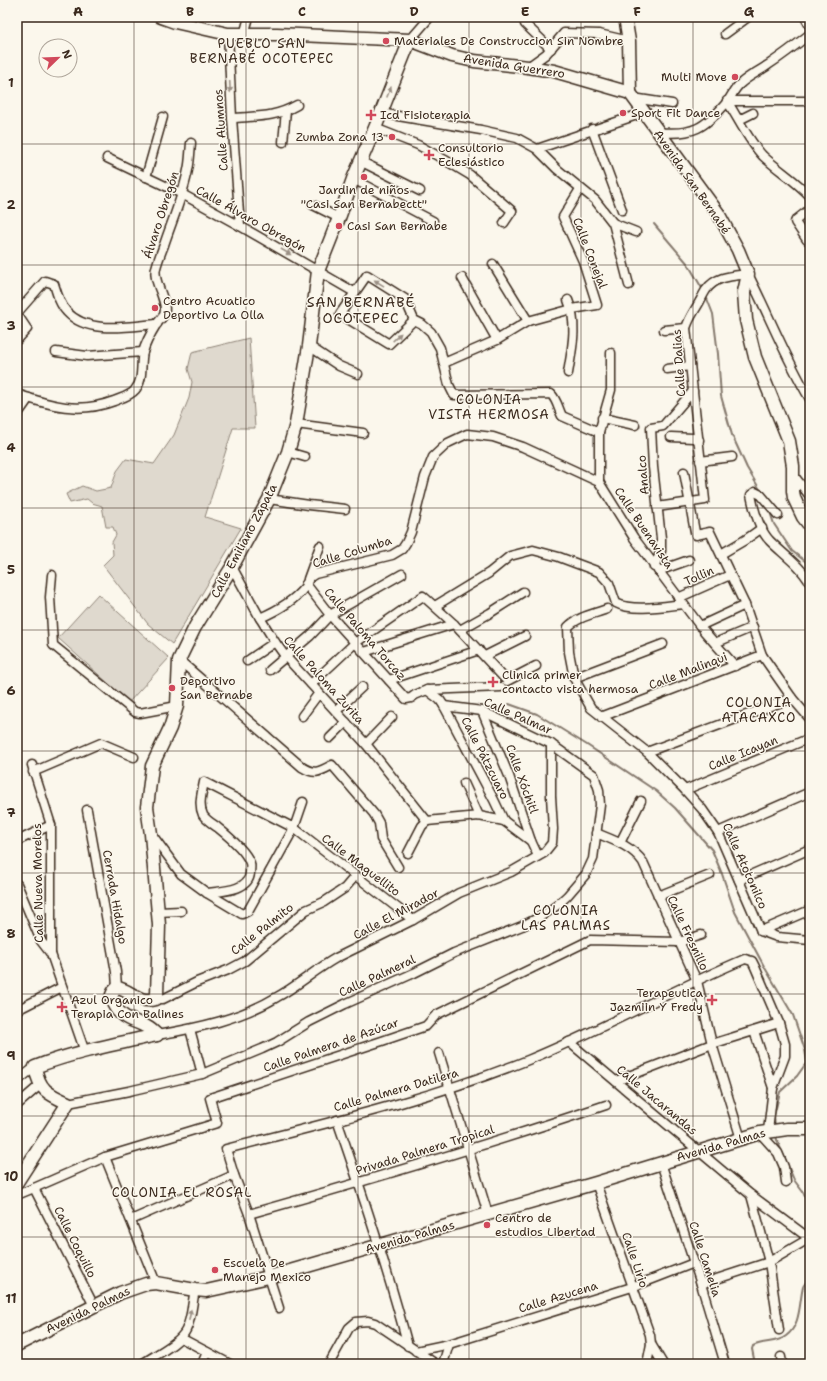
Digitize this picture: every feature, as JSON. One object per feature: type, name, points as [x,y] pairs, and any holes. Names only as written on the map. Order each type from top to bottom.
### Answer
[{"type":"street","name":"Avenida Guerrero","points":[[161,17],[176,19],[228,34],[277,34],[410,40],[452,56],[474,61],[554,70],[631,96]]},
{"type":"street","points":[[244,34],[249,17]]},
{"type":"street","points":[[410,40],[430,17]]},
{"type":"street","points":[[524,17],[525,24],[551,49]]},
{"type":"street","points":[[625,17],[629,41],[631,96],[672,104]]},
{"type":"street","points":[[725,34],[748,17]]},
{"type":"street","points":[[805,17],[810,26]]},
{"type":"street","points":[[528,66],[551,49],[564,33],[599,34],[629,41]]},
{"type":"street","name":"Calle Alumnos","points":[[228,34],[232,118],[240,226]]},
{"type":"street","points":[[657,132],[677,133],[696,130],[703,126],[727,101],[740,84],[788,52],[810,34]]},
{"type":"street","name":"Calle Emiliano Zapata","points":[[155,999],[157,995],[159,924],[151,834],[147,807],[152,766],[170,728],[177,706],[179,660],[195,627],[232,567],[269,499],[288,452],[296,424],[310,346],[318,271],[360,161],[375,128],[410,40]]},
{"type":"street","name":"Avenida San Bernabé","points":[[631,96],[718,213],[738,250],[748,274]]},
{"type":"street","points":[[727,101],[810,101]]},
{"type":"street","points":[[727,101],[751,141],[762,155],[810,196]]},
{"type":"street","points":[[232,118],[272,116],[286,112],[297,105]]},
{"type":"street","points":[[282,142],[286,112]]},
{"type":"street","points":[[380,113],[517,138],[537,149],[557,169],[595,200],[613,223],[629,285]]},
{"type":"street","points":[[537,149],[592,129],[643,113]]},
{"type":"street","points":[[739,120],[753,113]]},
{"type":"street","points":[[146,177],[163,117]]},
{"type":"street","points":[[375,128],[418,145],[470,175],[512,210],[504,223]]},
{"type":"street","points":[[592,129],[622,210]]},
{"type":"street","name":"Álvaro Obregón","points":[[17,394],[70,408],[90,408],[126,396],[135,390],[140,382],[143,352],[157,324],[164,315],[164,304],[159,290],[155,270],[182,194],[188,169],[191,143]]},
{"type":"street","name":"Calle Álvaro Obregón","points":[[107,158],[182,194],[354,292]]},
{"type":"street","points":[[360,161],[420,191]]},
{"type":"street","points":[[353,179],[433,221]]},
{"type":"street","name":"Calle Conejal","points":[[572,309],[597,305],[583,261],[563,217],[580,189]]},
{"type":"street","points":[[312,205],[339,218]]},
{"type":"street","points":[[810,209],[795,222],[807,240],[810,240]]},
{"type":"street","points":[[613,223],[636,232]]},
{"type":"street","points":[[493,264],[528,321]]},
{"type":"street","points":[[748,274],[764,305],[795,375],[810,399]]},
{"type":"street","points":[[748,274],[744,292],[746,320],[755,357],[789,441],[794,476],[793,491],[796,503],[803,517],[810,526]]},
{"type":"street","name":"Calle Dalias","points":[[689,501],[705,500],[686,328],[690,316],[711,284],[726,277],[748,274]]},
{"type":"street","points":[[414,320],[389,344],[340,314],[367,275],[405,299],[414,320],[422,324],[431,332],[440,348],[449,385],[454,395],[552,394],[556,399],[562,416],[599,432]]},
{"type":"street","points":[[462,278],[497,340]]},
{"type":"street","points":[[17,340],[27,329],[17,314],[45,281],[54,284],[57,295],[67,312],[78,320],[104,328],[157,324]]},
{"type":"street","points":[[568,300],[572,309],[573,340],[568,373]]},
{"type":"street","points":[[444,363],[497,340],[528,321],[572,309]]},
{"type":"street","points":[[664,330],[686,328]]},
{"type":"street","points":[[310,346],[339,366],[358,374]]},
{"type":"street","points":[[56,352],[87,356],[143,352]]},
{"type":"street","name":"Calle Buenavista","points":[[611,353],[611,390],[599,432],[599,482],[634,538],[656,569],[702,628],[735,666]]},
{"type":"street","points":[[667,368],[690,366]]},
{"type":"street","name":"Analco","points":[[656,569],[661,550],[661,538],[651,428],[663,426],[693,391]]},
{"type":"street","points":[[17,415],[29,398]]},
{"type":"street","points":[[602,418],[636,425]]},
{"type":"street","points":[[296,424],[363,433]]},
{"type":"street","name":"Calle Columba","points":[[260,618],[278,610],[304,589],[307,582],[315,574],[392,555],[402,548],[411,532],[433,457],[448,443],[467,434],[493,436],[523,447],[599,482]]},
{"type":"street","points":[[671,437],[693,438],[699,440]]},
{"type":"street","points":[[288,452],[305,457]]},
{"type":"street","points":[[700,461],[732,457]]},
{"type":"street","points":[[684,472],[696,535],[710,532],[745,605],[762,655],[792,698],[810,719]]},
{"type":"street","points":[[794,476],[810,496]]},
{"type":"street","points":[[776,513],[761,495],[755,492],[751,495],[762,528],[769,539],[786,555],[810,583]]},
{"type":"street","points":[[269,499],[345,509]]},
{"type":"street","points":[[657,507],[689,501]]},
{"type":"street","points":[[721,554],[762,528]]},
{"type":"street","points":[[307,582],[320,546]]},
{"type":"street","name":"Tollin","points":[[435,606],[489,573],[510,556],[534,550],[559,557],[599,572],[610,583],[616,603],[629,608],[662,606],[681,601],[730,575]]},
{"type":"street","points":[[656,569],[689,560]]},
{"type":"street","name":"Calle Paloma Zurita","points":[[232,567],[260,618],[285,656],[366,744],[427,821]]},
{"type":"street","points":[[270,670],[310,636],[330,615],[402,574]]},
{"type":"street","points":[[52,576],[50,597],[53,645],[135,712],[140,713],[177,706]]},
{"type":"street","name":"Calle Paloma Torcaz","points":[[307,582],[330,615],[406,699],[426,690]]},
{"type":"street","points":[[364,652],[457,627],[490,613],[523,592]]},
{"type":"street","points":[[311,684],[355,643],[423,596],[457,627],[485,656],[504,684]]},
{"type":"street","points":[[702,628],[745,605]]},
{"type":"street","name":"Calle Atotonilco","points":[[607,609],[580,619],[568,627],[574,678],[591,708],[647,752],[702,809],[718,832],[761,931]]},
{"type":"street","points":[[715,643],[753,627]]},
{"type":"street","points":[[485,656],[525,636]]},
{"type":"street","points":[[247,661],[275,642]]},
{"type":"street","points":[[574,678],[663,644]]},
{"type":"street","points":[[389,680],[479,650]]},
{"type":"street","name":"Calle Malinqui","points":[[601,717],[762,655]]},
{"type":"street","points":[[179,660],[302,767],[310,772],[319,772],[332,765],[374,814],[379,823],[381,839],[398,867]]},
{"type":"street","points":[[426,690],[504,684],[536,666]]},
{"type":"street","points":[[336,711],[362,687]]},
{"type":"street","points":[[426,690],[440,700],[444,706]]},
{"type":"street","points":[[302,716],[319,693]]},
{"type":"street","points":[[647,752],[792,698]]},
{"type":"street","name":"Calle Palmar","points":[[444,706],[482,711],[551,744],[594,775]]},
{"type":"street","name":"Calle Pátzcuaro","points":[[444,706],[494,800],[504,822]]},
{"type":"street","name":"Calle Xóchitl","points":[[482,711],[509,776],[531,841],[538,856]]},
{"type":"street","points":[[366,744],[392,717]]},
{"type":"street","points":[[330,738],[346,722]]},
{"type":"street","name":"Calle Icayan","points":[[685,790],[810,738]]},
{"type":"street","name":"Calle Nueva Morelos","points":[[51,954],[52,824],[32,769],[101,743],[134,757]]},
{"type":"street","name":"Calle El Mirador","points":[[157,1035],[190,1029],[247,1012],[265,1004],[278,997],[330,961],[413,920],[459,893],[511,872],[544,853],[552,843],[553,829],[551,796],[551,744]]},
{"type":"street","name":"Calle Palmeral","points":[[68,1103],[202,1074],[277,1042],[328,1012],[454,953],[522,926],[540,917],[567,896],[586,874],[593,859],[600,805],[599,790],[594,775]]},
{"type":"street","points":[[207,893],[227,891],[243,885],[250,878],[251,864],[244,853],[204,817],[201,809],[204,782],[294,828]]},
{"type":"street","points":[[464,783],[479,816]]},
{"type":"street","points":[[718,832],[810,792]]},
{"type":"street","points":[[620,843],[641,801]]},
{"type":"street","points":[[151,834],[181,874],[207,893],[242,914],[248,911],[294,828],[303,802]]},
{"type":"street","name":"Cerrada Hidalgo","points":[[87,810],[116,972],[117,988]]},
{"type":"street","points":[[408,853],[422,826],[427,821],[479,816],[504,822],[531,841]]},
{"type":"street","points":[[17,841],[52,824]]},
{"type":"street","name":"Calle Maguellito","points":[[294,828],[413,920]]},
{"type":"street","name":"Calle Fresnillo","points":[[596,833],[620,843],[638,856],[643,862],[697,981],[712,1044],[741,1139]]},
{"type":"street","points":[[739,880],[810,848]]},
{"type":"street","name":"Calle Palmito","points":[[155,999],[163,999],[245,961],[306,910],[324,902],[345,888],[356,875]]},
{"type":"street","points":[[658,896],[710,875]]},
{"type":"street","points":[[17,884],[41,941],[51,954],[85,1052]]},
{"type":"street","points":[[761,931],[810,910]]},
{"type":"street","points":[[158,912],[181,911]]},
{"type":"street","points":[[761,931],[781,938],[810,940]]},
{"type":"street","points":[[679,942],[702,935]]},
{"type":"street","name":"Calle Palmera de Azúcar","points":[[17,1195],[105,1157],[217,1123],[210,1098],[426,1026],[436,1015],[590,940],[679,942]]},
{"type":"street","name":"Calle Palmera Datilera","points":[[234,1175],[226,1149],[337,1120],[449,1088],[529,1059],[740,960],[745,959],[752,961],[779,1023]]},
{"type":"street","points":[[17,1010],[62,987]]},
{"type":"street","points":[[155,999],[145,1001],[123,989],[117,988],[112,992],[111,1000],[117,1011],[122,1016],[151,1029],[157,1035]]},
{"type":"street","points":[[616,1082],[712,1044],[779,1023],[785,1044],[785,1056],[773,1088],[767,1132],[784,1167],[786,1182]]},
{"type":"street","points":[[190,1029],[202,1074]]},
{"type":"street","points":[[754,1031],[773,1088]]},
{"type":"street","points":[[17,1081],[35,1067],[52,1060],[157,1035]]},
{"type":"street","name":"Calle Jacarandas","points":[[568,1042],[751,1195],[810,1239]]},
{"type":"street","points":[[439,1053],[488,1214]]},
{"type":"street","points":[[17,1182],[68,1103],[49,1094],[40,1085],[35,1067]]},
{"type":"street","points":[[17,1105],[40,1085]]},
{"type":"street","name":"Privada Palmera Tropical","points":[[249,1214],[359,1183],[606,1106]]},
{"type":"street","points":[[337,1120],[393,1289],[408,1346]]},
{"type":"street","name":"Avenida Palmas","points":[[17,1345],[128,1290],[149,1284],[156,1283],[206,1291],[269,1278],[596,1183],[741,1139],[767,1132],[787,1129],[810,1129]]},
{"type":"street","points":[[105,1157],[156,1283]]},
{"type":"street","name":"Calle Camelia","points":[[660,1163],[701,1284],[726,1364]]},
{"type":"street","points":[[131,1220],[234,1175],[249,1214],[279,1308]]},
{"type":"street","name":"Calle Lirio","points":[[596,1183],[650,1335],[651,1344]]},
{"type":"street","name":"Calle Coquillo","points":[[34,1188],[94,1306]]},
{"type":"street","points":[[751,1195],[769,1262],[779,1330]]},
{"type":"street","points":[[701,1284],[769,1262],[810,1239]]},
{"type":"street","name":"Calle Azucena","points":[[416,1351],[449,1344],[632,1287],[694,1263]]},
{"type":"street","points":[[142,1364],[181,1338],[186,1330],[189,1320],[195,1290]]},
{"type":"street","points":[[329,1364],[348,1328],[356,1322],[362,1321],[375,1323],[436,1364]]},
{"type":"street","points":[[181,1338],[230,1364]]},
{"type":"street","points":[[443,1364],[449,1344]]},
{"type":"street","points":[[647,1364],[651,1344]]},
{"type":"street","points":[[651,1344],[663,1364]]},
{"type":"street","points":[[202,1364],[207,1352]]},
{"type":"shaded area","points":[[249,338],[255,428],[233,428],[205,517],[241,528],[172,644],[148,624],[103,565],[113,555],[112,542],[116,535],[113,527],[106,527],[102,506],[92,503],[87,499],[70,503],[66,494],[82,486],[96,491],[111,488],[117,471],[126,459],[154,464],[174,435],[189,398],[192,382],[188,369],[192,352]]},
{"type":"shaded area","points":[[98,594],[169,658],[129,702],[58,638]]},
{"type":"waterway","points":[[654,224],[688,264],[703,290]]},
{"type":"waterway","points":[[706,296],[713,314],[721,396],[732,435],[747,468],[762,493]]},
{"type":"waterway","points":[[769,509],[774,524],[792,551],[810,565]]},
{"type":"waterway","points":[[509,704],[537,714],[656,791],[675,808],[712,850],[735,912],[765,968],[793,1015],[805,1050],[807,1062],[797,1076],[780,1092],[774,1116],[775,1126]]},
{"type":"waterway","points":[[776,1134],[777,1140],[794,1180],[803,1192],[806,1199],[808,1206],[808,1229]]},
{"type":"waterway","points":[[755,1364],[752,1349],[753,1346],[778,1340],[786,1336],[791,1331],[797,1320],[803,1287],[808,1279],[809,1254]]},
{"type":"place","name":"Materiales De Construccion Sin Nombre","points":[[386,41]]},
{"type":"place","name":"Multi Move","points":[[735,77]]},
{"type":"place","name":"Sport Fit Dance","points":[[623,113]]},
{"type":"place","name":"Icd Fisioterapia","points":[[371,115]]},
{"type":"place","name":"Zumba Zona 13","points":[[392,137]]},
{"type":"place","name":"Consultorio Eclesiástico","points":[[429,155]]},
{"type":"place","name":"Jardin de niños \"Casi San Bernabectt\"","points":[[364,177]]},
{"type":"place","name":"Casi San Bernabe","points":[[339,226]]},
{"type":"place","name":"Centro Acuatico Deportivo La Olla","points":[[155,308]]},
{"type":"place","name":"Clinica primer contacto vista hermosa","points":[[493,682]]},
{"type":"place","name":"Deportivo San Bernabe","points":[[172,688]]},
{"type":"place","name":"Terapeutica Jazmiin Y Fredy","points":[[712,1000]]},
{"type":"place","name":"Azul Organico Terapia Con Balines","points":[[62,1007]]},
{"type":"place","name":"Centro de estudios Libertad","points":[[487,1225]]},
{"type":"place","name":"Escuela De Manejo Mexico","points":[[215,1270]]},
{"type":"district","name":"PUEBLO SAN BERNABÉ OCOTEPEC","points":[[262,50]]},
{"type":"district","name":"SAN BERNABÉ OCOTEPEC","points":[[361,310]]},
{"type":"district","name":"COLONIA VISTA HERMOSA","points":[[489,406]]},
{"type":"district","name":"COLONIA ATACAXCO","points":[[759,710]]},
{"type":"district","name":"COLONIA LAS PALMAS","points":[[566,918]]},
{"type":"district","name":"COLONIA EL ROSAL","points":[[182,1192]]}]
